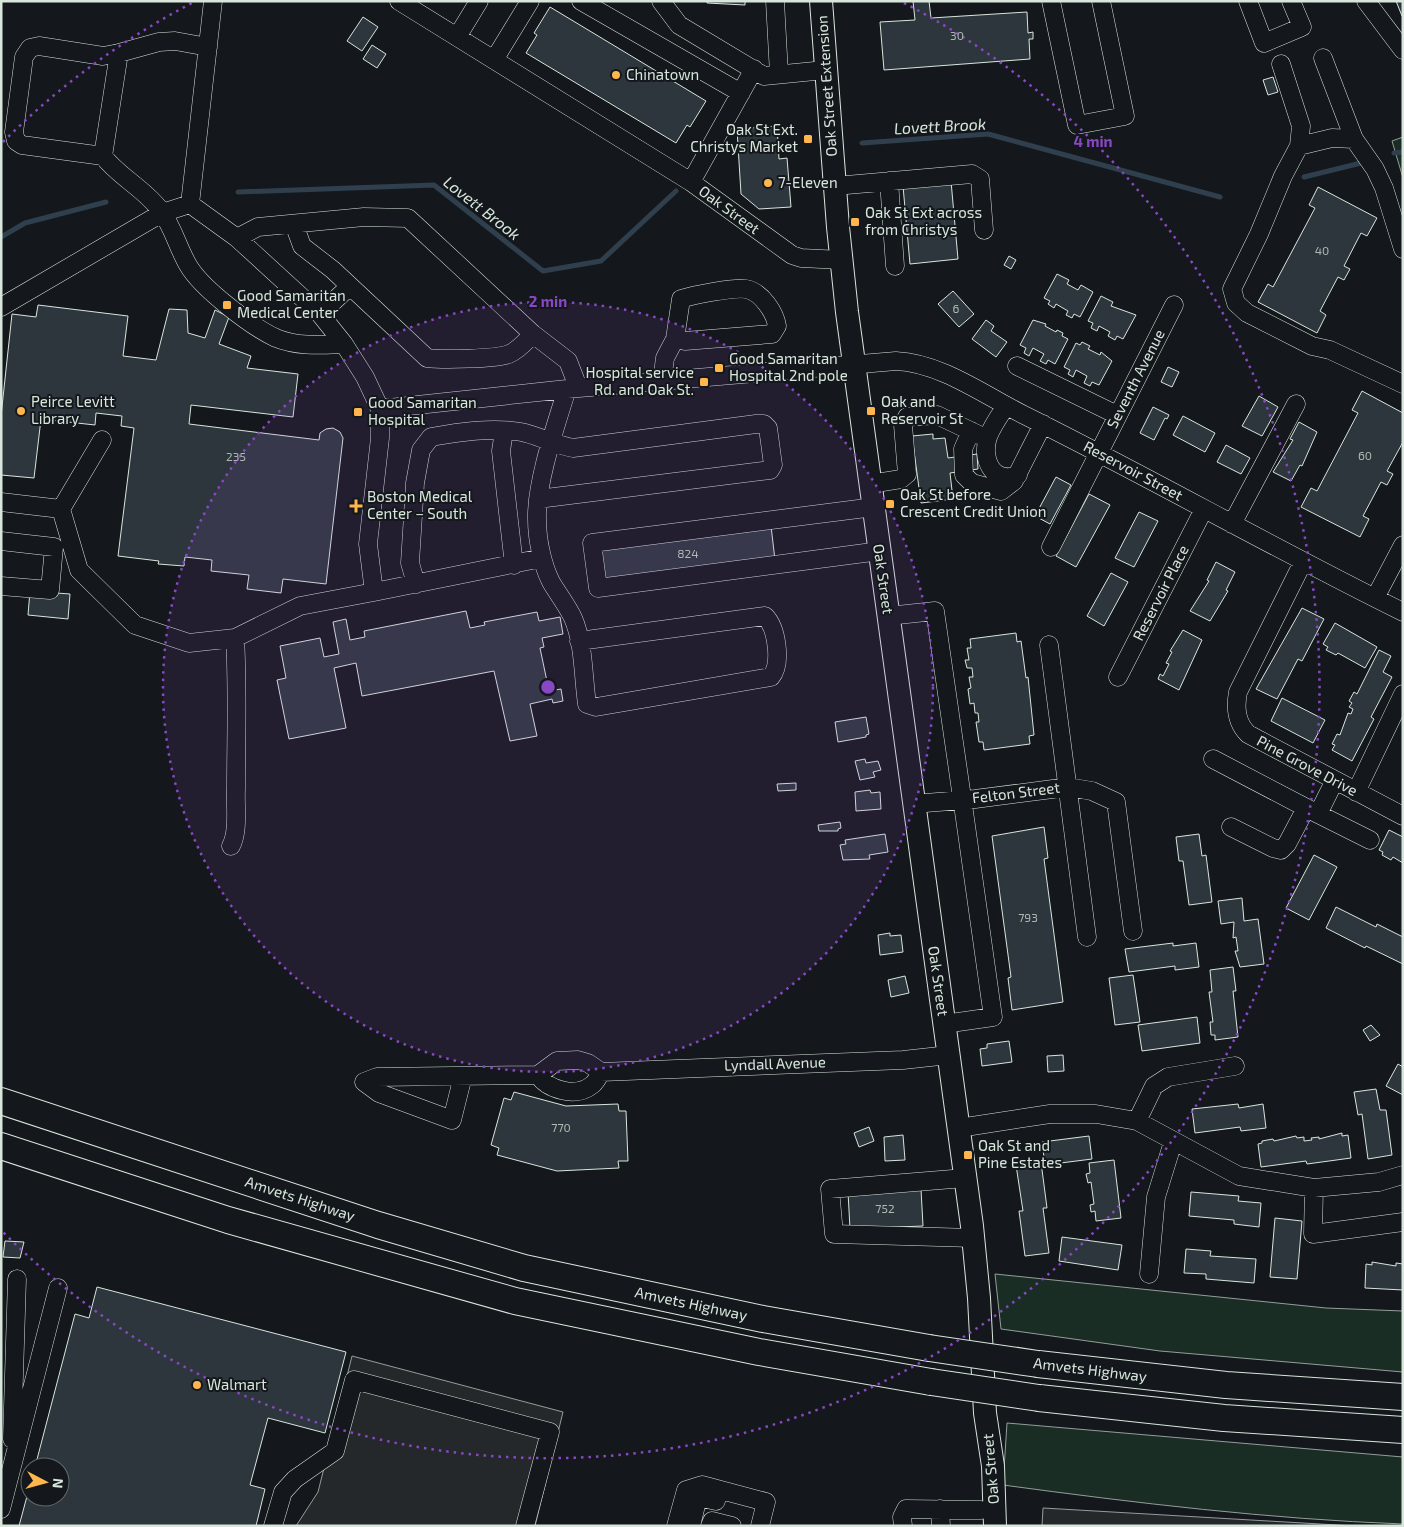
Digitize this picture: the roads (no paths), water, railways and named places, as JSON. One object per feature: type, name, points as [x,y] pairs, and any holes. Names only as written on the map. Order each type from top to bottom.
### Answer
[{"type":"highway","name":"Amvets Highway","points":[[1,1102],[378,1225],[524,1268],[763,1319],[929,1348],[1038,1364],[1226,1385],[1403,1397]]},
{"type":"highway","points":[[1,1146],[228,1220],[515,1301],[759,1352],[931,1382],[1040,1398],[1234,1419],[1403,1430]]},
{"type":"highway","points":[[1,1152],[32,1157]]},
{"type":"main road","name":"Oak Street Extension","points":[[821,1],[825,70],[842,260]]},
{"type":"main road","name":"Oak Street","points":[[842,260],[854,365],[913,804],[974,1238],[985,1413],[980,1464],[986,1521]]},
{"type":"street","points":[[190,204],[213,1]]},
{"type":"street","points":[[457,37],[479,1]]},
{"type":"street","points":[[494,60],[530,1]]},
{"type":"street","points":[[581,1],[741,92]]},
{"type":"street","points":[[660,1],[679,25],[764,76],[825,70]]},
{"type":"street","points":[[775,1],[779,74]]},
{"type":"street","points":[[1051,1],[1077,125],[1125,116],[1101,1]]},
{"type":"street","points":[[1248,1],[1264,43],[1302,27],[1291,1]]},
{"type":"street","points":[[1366,1],[1403,50]]},
{"type":"street","name":"Oak Street","points":[[408,4],[457,37],[691,182],[792,255],[801,258],[842,260]]},
{"type":"street","points":[[208,46],[159,42],[103,56],[39,46],[30,48],[24,57],[14,132],[16,141],[22,145],[103,156],[111,166],[148,194],[162,213],[188,266],[204,285],[254,324],[276,338],[309,346],[344,344]]},
{"type":"street","points":[[103,156],[119,53]]},
{"type":"street","points":[[1323,58],[1354,138],[1375,169],[1384,188],[1403,249]]},
{"type":"street","points":[[1281,64],[1301,126],[1299,146],[1290,161],[1260,234],[1232,289],[1233,297],[1247,313],[1312,346],[1330,350],[1403,384]]},
{"type":"street","points":[[691,182],[754,69]]},
{"type":"street","points":[[1299,146],[1332,138],[1354,138]]},
{"type":"street","points":[[835,186],[972,174],[980,178],[984,230]]},
{"type":"street","points":[[889,181],[895,266]]},
{"type":"street","points":[[1,307],[162,213],[190,204]]},
{"type":"street","points":[[190,204],[237,238],[320,314],[344,344],[365,377],[380,409],[380,438],[368,544],[374,592]]},
{"type":"street","points":[[237,238],[258,227],[364,217],[408,218],[533,334],[568,361],[572,388],[552,444],[538,499],[537,520],[542,558],[551,581],[573,617],[579,641],[587,704],[596,707],[771,677],[777,670],[778,659],[771,622],[765,616],[579,641]]},
{"type":"street","points":[[294,224],[302,246],[350,286],[427,358],[438,360],[507,355],[517,349],[533,334]]},
{"type":"street","points":[[320,314],[350,286]]},
{"type":"street","points":[[662,381],[665,358],[675,339],[681,299],[746,289],[759,295],[775,318],[777,326],[772,334],[685,341],[675,339]]},
{"type":"street","name":"Seventh Avenue","points":[[1051,547],[1174,305]]},
{"type":"street","name":"Reservoir Street","points":[[380,409],[572,388],[896,361],[915,362],[935,370],[1043,424],[1304,562],[1403,612]]},
{"type":"street","points":[[1017,366],[1117,415]]},
{"type":"street","points":[[1232,524],[1296,404]]},
{"type":"street","points":[[1006,406],[988,437],[987,452],[991,471],[1002,476],[1018,475]]},
{"type":"street","points":[[870,484],[901,479],[907,474],[903,425],[907,417],[937,415],[988,437]]},
{"type":"street","points":[[416,584],[410,564],[415,483],[421,450],[431,437],[455,433],[522,432],[552,444],[573,448],[764,424],[768,428],[772,465],[770,470],[764,472],[538,499]]},
{"type":"street","points":[[971,431],[962,455],[966,478],[983,487],[1001,491],[1010,485],[1018,475],[1043,424]]},
{"type":"street","points":[[504,431],[501,451],[514,565]]},
{"type":"street","points":[[102,440],[61,509],[79,570],[135,625],[188,643],[235,638],[300,606],[542,558]]},
{"type":"street","points":[[1,502],[61,509]]},
{"type":"street","points":[[874,507],[592,543],[598,588],[880,551]]},
{"type":"street","name":"Reservoir Place","points":[[1118,676],[1204,509]]},
{"type":"street","points":[[1,541],[54,547],[50,590],[1,586]]},
{"type":"street","points":[[1375,598],[1403,545]]},
{"type":"street","name":"Pine Grove Drive","points":[[1304,562],[1238,692],[1236,713],[1242,728],[1248,734],[1403,816]]},
{"type":"street","points":[[888,616],[935,611],[993,1017],[944,1024]]},
{"type":"street","points":[[231,846],[234,840],[236,795],[237,678],[235,638]]},
{"type":"street","points":[[1049,645],[1087,937]]},
{"type":"street","points":[[1356,792],[1403,694]]},
{"type":"street","points":[[1213,759],[1370,840]]},
{"type":"street","points":[[1231,827],[1273,848],[1281,850],[1335,780]]},
{"type":"street","name":"Felton Street","points":[[913,804],[1068,787],[1092,791],[1116,802],[1133,931]]},
{"type":"street","name":"Lyndall Avenue","points":[[538,1076],[557,1061],[578,1060],[588,1063],[602,1072],[903,1060],[949,1055]]},
{"type":"street","points":[[1137,1121],[1154,1086],[1168,1077],[1235,1066]]},
{"type":"street","points":[[463,1076],[452,1120],[379,1093],[364,1082],[377,1077],[463,1076],[538,1076],[543,1083],[558,1090],[578,1090],[591,1086],[602,1072]]},
{"type":"street","points":[[959,1128],[1050,1114],[1096,1114],[1137,1121],[1239,1176],[1314,1188],[1379,1182],[1403,1175]]},
{"type":"street","points":[[1149,1274],[1156,1196],[1173,1142]]},
{"type":"street","points":[[966,1178],[830,1188],[834,1234],[974,1238]]},
{"type":"street","points":[[1314,1188],[1313,1234],[1403,1222]]},
{"type":"street","points":[[11,1472],[16,1279]]},
{"type":"street","points":[[1,1509],[58,1288]]},
{"type":"street","points":[[273,1526],[283,1492],[295,1479],[335,1451],[354,1380],[550,1432],[526,1526]]},
{"type":"street","points":[[676,1526],[686,1490],[702,1485],[766,1502],[761,1520],[698,1496],[690,1526]]},
{"type":"street","points":[[903,1526],[902,1517],[906,1509],[941,1517],[986,1521]]},
{"type":"street","points":[[710,1526],[712,1521],[732,1526]]},
{"type":"waterway","name":"Lovett Brook","points":[[862,143],[988,134],[1220,197]]},
{"type":"waterway","name":"Lovett Brook","points":[[1394,153],[1403,152]]},
{"type":"waterway","name":"Lovett Brook","points":[[1304,177],[1361,163]]},
{"type":"waterway","name":"Lovett Brook","points":[[238,192],[434,185],[543,271],[601,261],[676,191]]},
{"type":"waterway","name":"Lovett Brook","points":[[1,237],[25,223],[106,202]]},
{"type":"place","name":"Chinatown","points":[[616,75]]},
{"type":"place","name":"Oak St Ext. Christys Market","points":[[808,139]]},
{"type":"place","name":"7-Eleven","points":[[768,183]]},
{"type":"place","name":"Oak St Ext across from Christys","points":[[855,222]]},
{"type":"place","name":"Good Samaritan Medical Center","points":[[227,305]]},
{"type":"place","name":"Good Samaritan Hospital 2nd pole","points":[[719,368]]},
{"type":"place","name":"Hospital service Rd. and Oak St.","points":[[704,382]]},
{"type":"place","name":"Peirce Levitt Library","points":[[21,411]]},
{"type":"place","name":"Oak and Reservoir St","points":[[871,411]]},
{"type":"place","name":"Good Samaritan Hospital","points":[[358,412]]},
{"type":"place","name":"Oak St before Crescent Credit Union","points":[[890,504]]},
{"type":"place","name":"Boston Medical Center – South","points":[[356,506]]},
{"type":"place","name":"Oak St and Pine Estates","points":[[968,1155]]},
{"type":"place","name":"Walmart","points":[[197,1385]]}]
